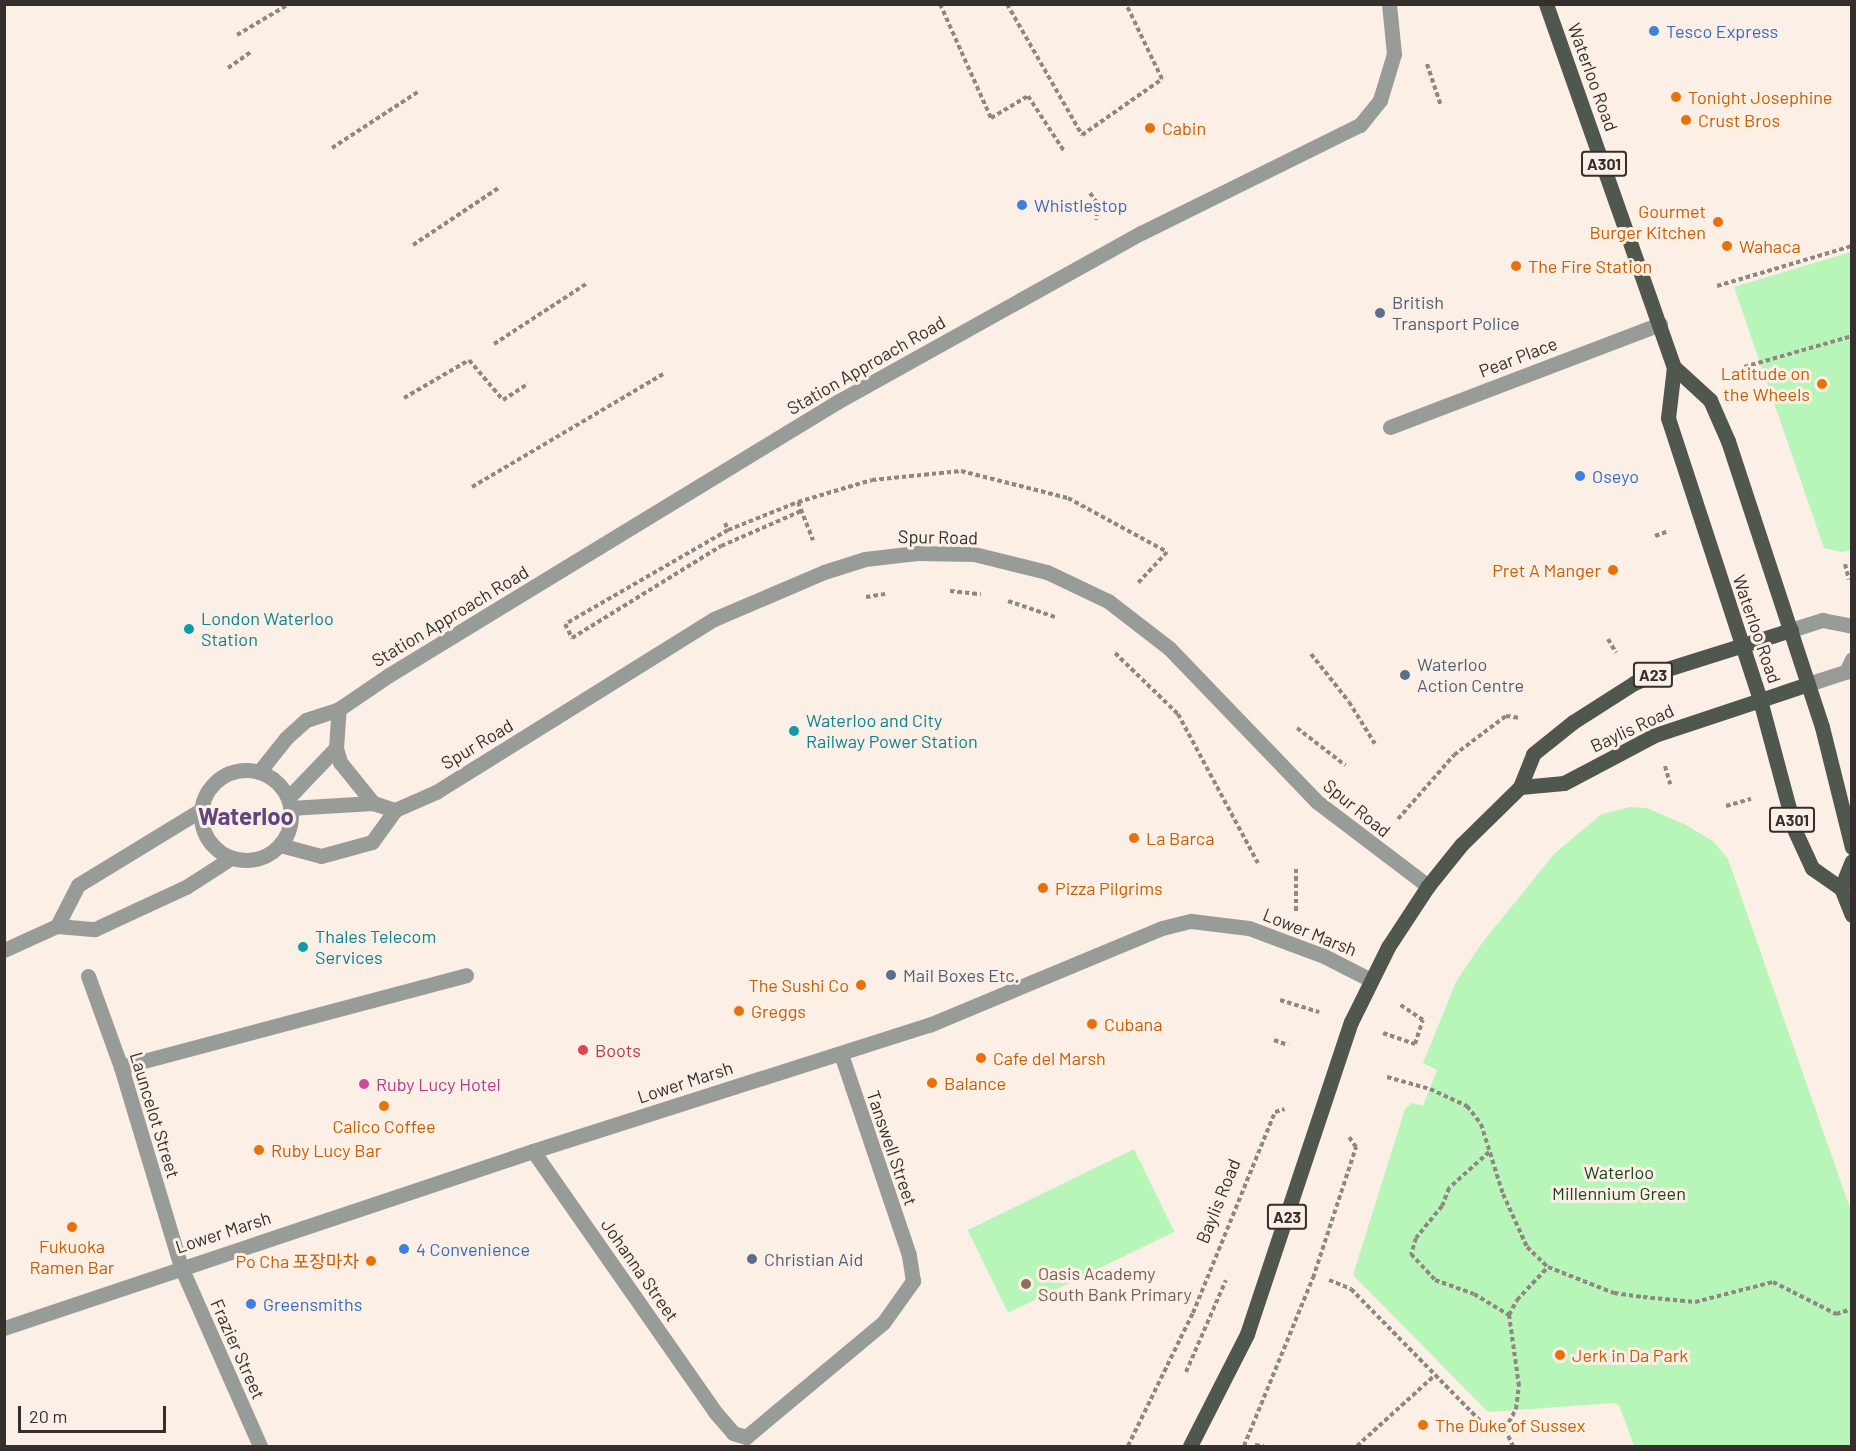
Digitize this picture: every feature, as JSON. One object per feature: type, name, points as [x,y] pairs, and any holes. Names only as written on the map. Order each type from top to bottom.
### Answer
[{"type":"main road","name":"Waterloo Road","points":[[1546,4],[1674,367],[1668,418],[1760,700],[1795,831],[1812,868],[1841,888]]},
{"type":"main road","name":"Waterloo Road","points":[[1674,367],[1710,400],[1791,630],[1808,684],[1851,847]]},
{"type":"main road","name":"Baylis Road","points":[[1190,1446],[1247,1334],[1351,1022],[1371,980],[1428,886],[1461,845],[1520,787],[1533,754],[1573,722],[1634,683],[1791,630]]},
{"type":"main road","name":"Baylis Road","points":[[1520,787],[1564,783],[1655,735],[1808,684]]},
{"type":"main road","points":[[1851,861],[1841,888],[1851,915]]},
{"type":"street","name":"Station Approach Road","points":[[259,772],[286,738],[306,720],[339,709],[389,675],[837,402],[1141,233],[1360,125],[1380,100],[1394,54],[1389,4]]},
{"type":"street","name":"Pear Place","points":[[1390,427],[1660,324]]},
{"type":"street","name":"Spur Road","points":[[395,810],[436,792],[714,619],[824,572],[865,560],[916,553],[974,554],[1047,572],[1108,601],[1169,648],[1316,801],[1428,886]]},
{"type":"street","points":[[1791,630],[1822,620],[1851,626]]},
{"type":"street","points":[[1808,684],[1846,672],[1851,659]]},
{"type":"street","points":[[339,709],[336,748],[340,762],[373,803]]},
{"type":"street","points":[[289,803],[336,748]]},
{"type":"street","points":[[4,950],[57,926],[95,929],[186,887],[231,858],[262,857],[280,845],[289,831],[289,803],[279,784],[259,772],[238,771],[220,778],[208,791],[201,810],[209,842],[231,858]]},
{"type":"street","points":[[280,845],[321,856],[372,842],[395,810],[373,803],[289,803]]},
{"type":"street","points":[[57,926],[78,885],[201,810]]},
{"type":"street","name":"Lower Marsh","points":[[4,1328],[533,1151],[841,1054],[977,1007],[1162,928],[1191,921],[1249,928],[1285,940],[1371,980]]},
{"type":"street","points":[[121,1067],[466,975]]},
{"type":"street","name":"Launcelot Street","points":[[88,976],[121,1067],[181,1267]]},
{"type":"street","name":"Tanswell Street","points":[[715,1412],[733,1433],[746,1437],[753,1434],[883,1323],[913,1281],[909,1255],[841,1054]]},
{"type":"street","name":"Johanna Street","points":[[533,1151],[715,1412]]},
{"type":"street","name":"Frazier Street","points":[[181,1267],[260,1446]]},
{"type":"path","points":[[237,35],[289,4]]},
{"type":"path","points":[[940,4],[991,118],[1028,96],[1064,151]]},
{"type":"path","points":[[1008,5],[1082,135],[1162,79],[1126,4]]},
{"type":"path","points":[[228,68],[251,52]]},
{"type":"path","points":[[332,148],[418,91]]},
{"type":"path","points":[[413,245],[500,187]]},
{"type":"path","points":[[1717,286],[1851,246]]},
{"type":"path","points":[[494,344],[586,284]]},
{"type":"path","points":[[1744,367],[1851,336]]},
{"type":"path","points":[[404,398],[469,360],[502,400],[528,384]]},
{"type":"path","points":[[472,487],[665,373]]},
{"type":"path","points":[[801,511],[721,546],[572,638],[565,624],[728,530],[798,502],[824,572]]},
{"type":"path","points":[[725,524],[728,530]]},
{"type":"path","points":[[1655,536],[1673,530]]},
{"type":"path","points":[[1845,564],[1849,580]]},
{"type":"path","points":[[948,590],[991,595]]},
{"type":"path","points":[[855,600],[896,592]]},
{"type":"path","points":[[1001,598],[1062,620]]},
{"type":"path","points":[[1608,639],[1619,659]]},
{"type":"path","points":[[1106,645],[1178,714],[1258,863]]},
{"type":"path","points":[[1311,654],[1349,702],[1376,744]]},
{"type":"path","name":"Baylis Road","points":[[1402,828],[1397,818],[1454,755],[1506,716],[1573,722]]},
{"type":"path","points":[[1665,765],[1670,784]]},
{"type":"path","points":[[1726,806],[1760,796]]},
{"type":"path","points":[[1294,921],[1298,896],[1296,867]]},
{"type":"path","points":[[1280,1000],[1301,1006]]},
{"type":"path","points":[[1399,1039],[1415,1044],[1423,1020]]},
{"type":"path","points":[[1274,1040],[1288,1045]]},
{"type":"path","points":[[1387,1077],[1430,1089],[1467,1106],[1481,1124],[1489,1152],[1527,1247],[1548,1267],[1614,1293],[1642,1298],[1695,1302],[1773,1282],[1836,1314],[1851,1309]]},
{"type":"path","points":[[1244,1446],[1313,1278],[1356,1147],[1324,1099]]},
{"type":"path","name":"Baylis Road","points":[[1128,1446],[1189,1322],[1275,1112],[1324,1099]]},
{"type":"path","points":[[1489,1152],[1449,1188],[1442,1206],[1416,1238],[1411,1254],[1435,1280],[1474,1294],[1509,1315]]},
{"type":"path","points":[[1505,1429],[1516,1409],[1519,1386],[1509,1315],[1517,1300],[1548,1267]]},
{"type":"path","points":[[1329,1280],[1351,1289],[1485,1426],[1505,1429]]},
{"type":"path","points":[[1356,1446],[1434,1376]]},
{"type":"path","points":[[1505,1429],[1513,1446]]},
{"type":"path","points":[[1255,1445],[1264,1446]]},
{"type":"green space","points":[[1851,252],[1852,550],[1842,552],[1824,548],[1734,287]]},
{"type":"green space","name":"Waterloo Millennium Green","points":[[1630,807],[1647,808],[1686,825],[1714,842],[1728,859],[1851,1211],[1851,1446],[1634,1446],[1619,1405],[1613,1403],[1488,1412],[1353,1275],[1405,1109],[1412,1103],[1423,1106],[1437,1070],[1423,1063],[1456,982],[1482,943],[1555,853],[1602,814]]},
{"type":"green space","points":[[1134,1149],[1174,1232],[1008,1313],[968,1230]]},
{"type":"place","name":"Tesco Express","points":[[1654,31]]},
{"type":"place","name":"Tonight Josephine","points":[[1676,97]]},
{"type":"place","name":"Crust Bros","points":[[1686,120]]},
{"type":"place","name":"Cabin","points":[[1150,128]]},
{"type":"place","name":"Whistlestop","points":[[1022,205]]},
{"type":"place","name":"Gourmet Burger Kitchen","points":[[1718,222]]},
{"type":"place","name":"Wahaca","points":[[1727,246]]},
{"type":"place","name":"The Fire Station","points":[[1516,266]]},
{"type":"place","name":"British Transport Police","points":[[1380,313]]},
{"type":"place","name":"Latitude on the Wheels","points":[[1822,384]]},
{"type":"place","name":"Oseyo","points":[[1580,476]]},
{"type":"place","name":"Pret A Manger","points":[[1613,570]]},
{"type":"place","name":"London Waterloo Station","points":[[189,629]]},
{"type":"place","name":"Waterloo Action Centre","points":[[1405,675]]},
{"type":"place","name":"Waterloo and City Railway Power Station","points":[[794,731]]},
{"type":"place","name":"La Barca","points":[[1134,838]]},
{"type":"place","name":"Pizza Pilgrims","points":[[1043,888]]},
{"type":"place","name":"Thales Telecom Services","points":[[303,947]]},
{"type":"place","name":"Mail Boxes Etc.","points":[[891,975]]},
{"type":"place","name":"The Sushi Co","points":[[861,985]]},
{"type":"place","name":"Greggs","points":[[739,1011]]},
{"type":"place","name":"Cubana","points":[[1092,1024]]},
{"type":"place","name":"Boots","points":[[583,1050]]},
{"type":"place","name":"Cafe del Marsh","points":[[981,1058]]},
{"type":"place","name":"Balance","points":[[932,1083]]},
{"type":"place","name":"Ruby Lucy Hotel","points":[[364,1084]]},
{"type":"place","name":"Calico Coffee","points":[[384,1106]]},
{"type":"place","name":"Ruby Lucy Bar","points":[[259,1150]]},
{"type":"place","name":"Fukuoka Ramen Bar","points":[[72,1227]]},
{"type":"place","name":"4 Convenience","points":[[404,1249]]},
{"type":"place","name":"Christian Aid","points":[[752,1259]]},
{"type":"place","name":"Po Cha 포장마차","points":[[371,1261]]},
{"type":"place","name":"Oasis Academy South Bank Primary","points":[[1026,1284]]},
{"type":"place","name":"Greensmiths","points":[[251,1304]]},
{"type":"place","name":"Jerk in Da Park","points":[[1560,1355]]},
{"type":"place","name":"The Duke of Sussex","points":[[1423,1425]]},
{"type":"district","name":"Waterloo","points":[[246,816]]}]
